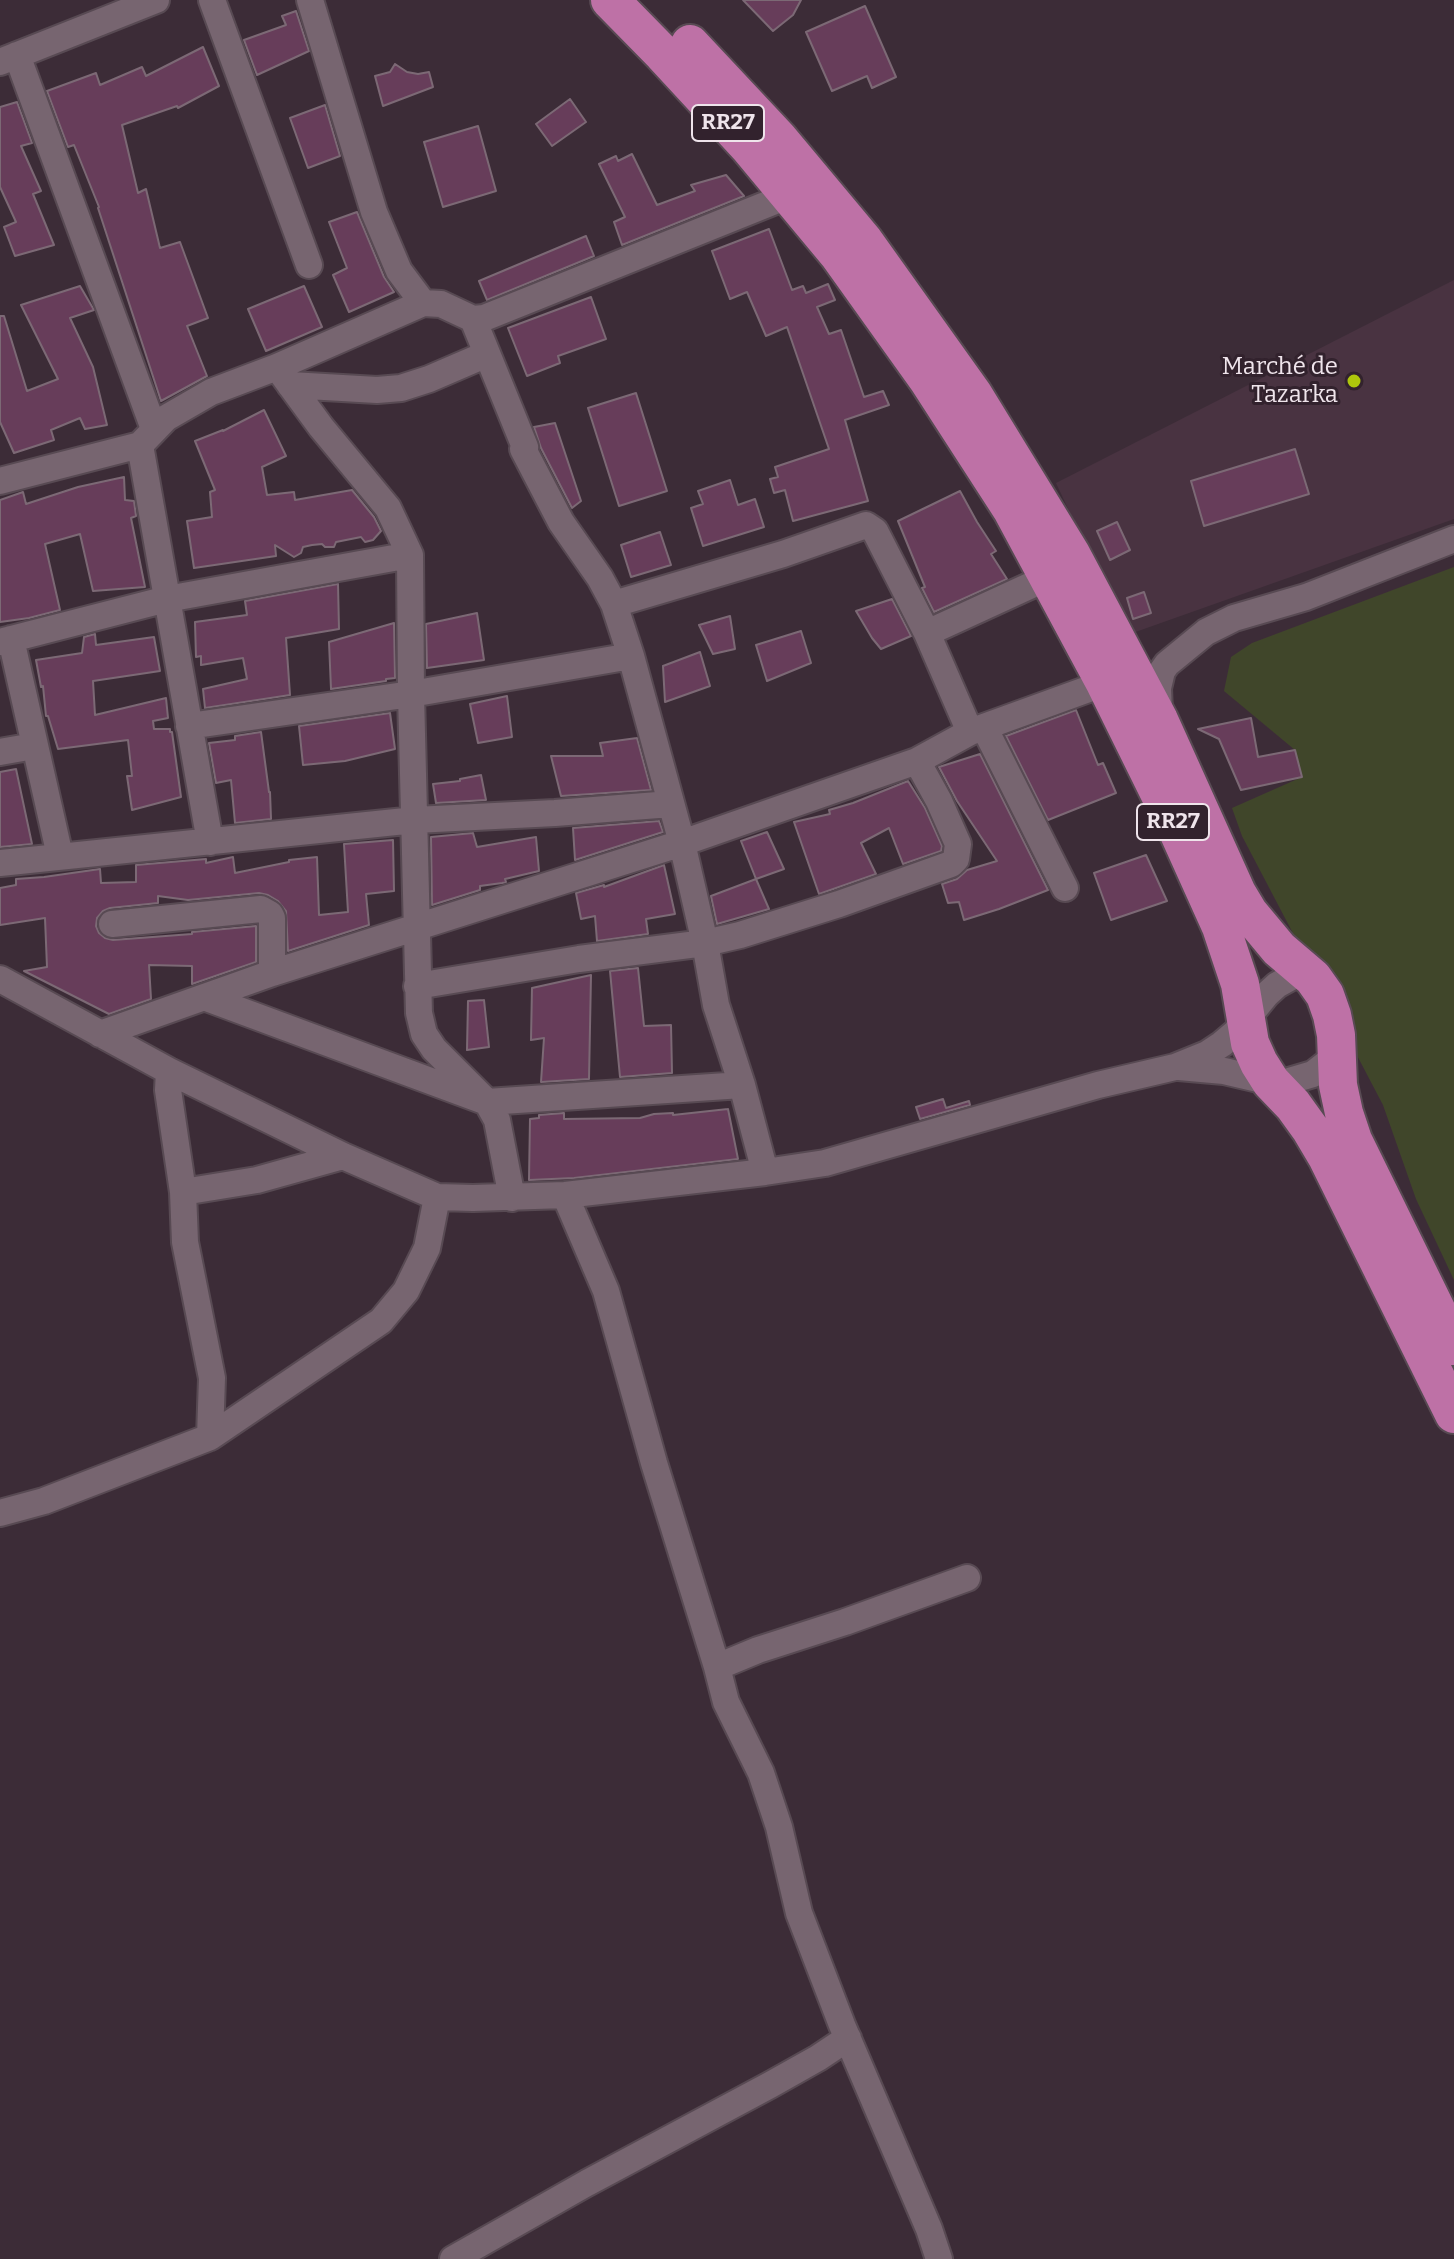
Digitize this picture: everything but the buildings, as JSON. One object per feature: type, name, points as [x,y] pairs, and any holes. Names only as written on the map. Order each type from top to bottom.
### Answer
[{"type":"highway","name":"RR27","points":[[610,0],[707,100],[838,254],[928,380],[1012,510],[1105,683],[1221,927],[1240,984],[1250,1043],[1259,1063],[1271,1082],[1293,1105],[1327,1157],[1454,1414]]},
{"type":"highway","name":"RR27","points":[[645,0],[778,138],[864,241],[973,394],[1063,541],[1159,720],[1237,893],[1279,949],[1313,978],[1325,995],[1336,1035],[1344,1113],[1353,1140],[1454,1346]]},
{"type":"street","points":[[156,0],[9,58],[147,437],[167,599],[210,842]]},
{"type":"street","points":[[212,0],[309,265]]},
{"type":"street","points":[[310,0],[374,212],[399,271],[423,303]]},
{"type":"street","points":[[0,481],[147,437],[173,413],[211,392],[283,376],[423,303],[441,304],[473,319],[499,313],[790,195]]},
{"type":"street","points":[[473,319],[525,447],[523,449],[561,522],[614,604],[682,843],[716,1005],[742,1085],[765,1172]]},
{"type":"street","points":[[283,376],[377,390],[401,388],[487,354]]},
{"type":"street","points":[[283,376],[388,508],[410,555],[419,1013],[424,1034],[434,1049],[487,1102],[497,1120],[512,1198]]},
{"type":"street","points":[[614,604],[783,554],[866,525],[875,531],[977,729],[1065,888]]},
{"type":"street","points":[[1159,720],[1158,688],[1162,671],[1206,632],[1234,618],[1306,597],[1454,539]]},
{"type":"street","points":[[60,856],[6,641],[167,599],[410,555]]},
{"type":"street","points":[[927,633],[1049,577]]},
{"type":"street","points":[[189,726],[411,694],[631,656]]},
{"type":"street","points":[[100,1034],[272,973],[682,843],[917,761],[977,729],[1105,683]]},
{"type":"street","points":[[0,752],[34,746]]},
{"type":"street","points":[[417,986],[579,959],[705,943],[839,904],[951,864],[956,859],[958,844],[917,761]]},
{"type":"street","points":[[0,863],[415,820],[671,804]]},
{"type":"street","points":[[112,924],[261,909],[272,918],[272,973]]},
{"type":"street","points":[[0,979],[169,1071],[343,1156],[437,1197],[512,1198],[565,1195],[825,1163],[1098,1085],[1175,1067],[1207,1054],[1235,1033],[1266,995],[1304,970]]},
{"type":"street","points":[[204,997],[487,1102],[742,1085]]},
{"type":"street","points":[[1175,1067],[1224,1071],[1271,1082],[1286,1082],[1313,1074],[1336,1056]]},
{"type":"street","points":[[169,1071],[168,1090],[183,1192],[185,1242],[212,1378],[210,1437]]},
{"type":"street","points":[[183,1192],[257,1180],[343,1156]]},
{"type":"street","points":[[565,1195],[606,1291],[726,1702],[761,1773],[779,1827],[799,1913],[939,2259]]},
{"type":"street","points":[[0,1513],[44,1501],[210,1437],[381,1321],[406,1291],[427,1248],[437,1197]]},
{"type":"street","points":[[717,1667],[967,1578]]},
{"type":"street","points":[[453,2259],[794,2072],[848,2038]]},
{"type":"shaded area","name":"Marché de Tazarka","points":[[1454,280],[1454,519],[1127,635],[1056,483]]},
{"type":"green space","points":[[1454,567],[1454,1280],[1416,1199],[1383,1105],[1242,836],[1232,808],[1302,777],[1295,750],[1224,691],[1231,657],[1252,643]]},
{"type":"place","name":"Marché de Tazarka","points":[[1354,381]]}]
